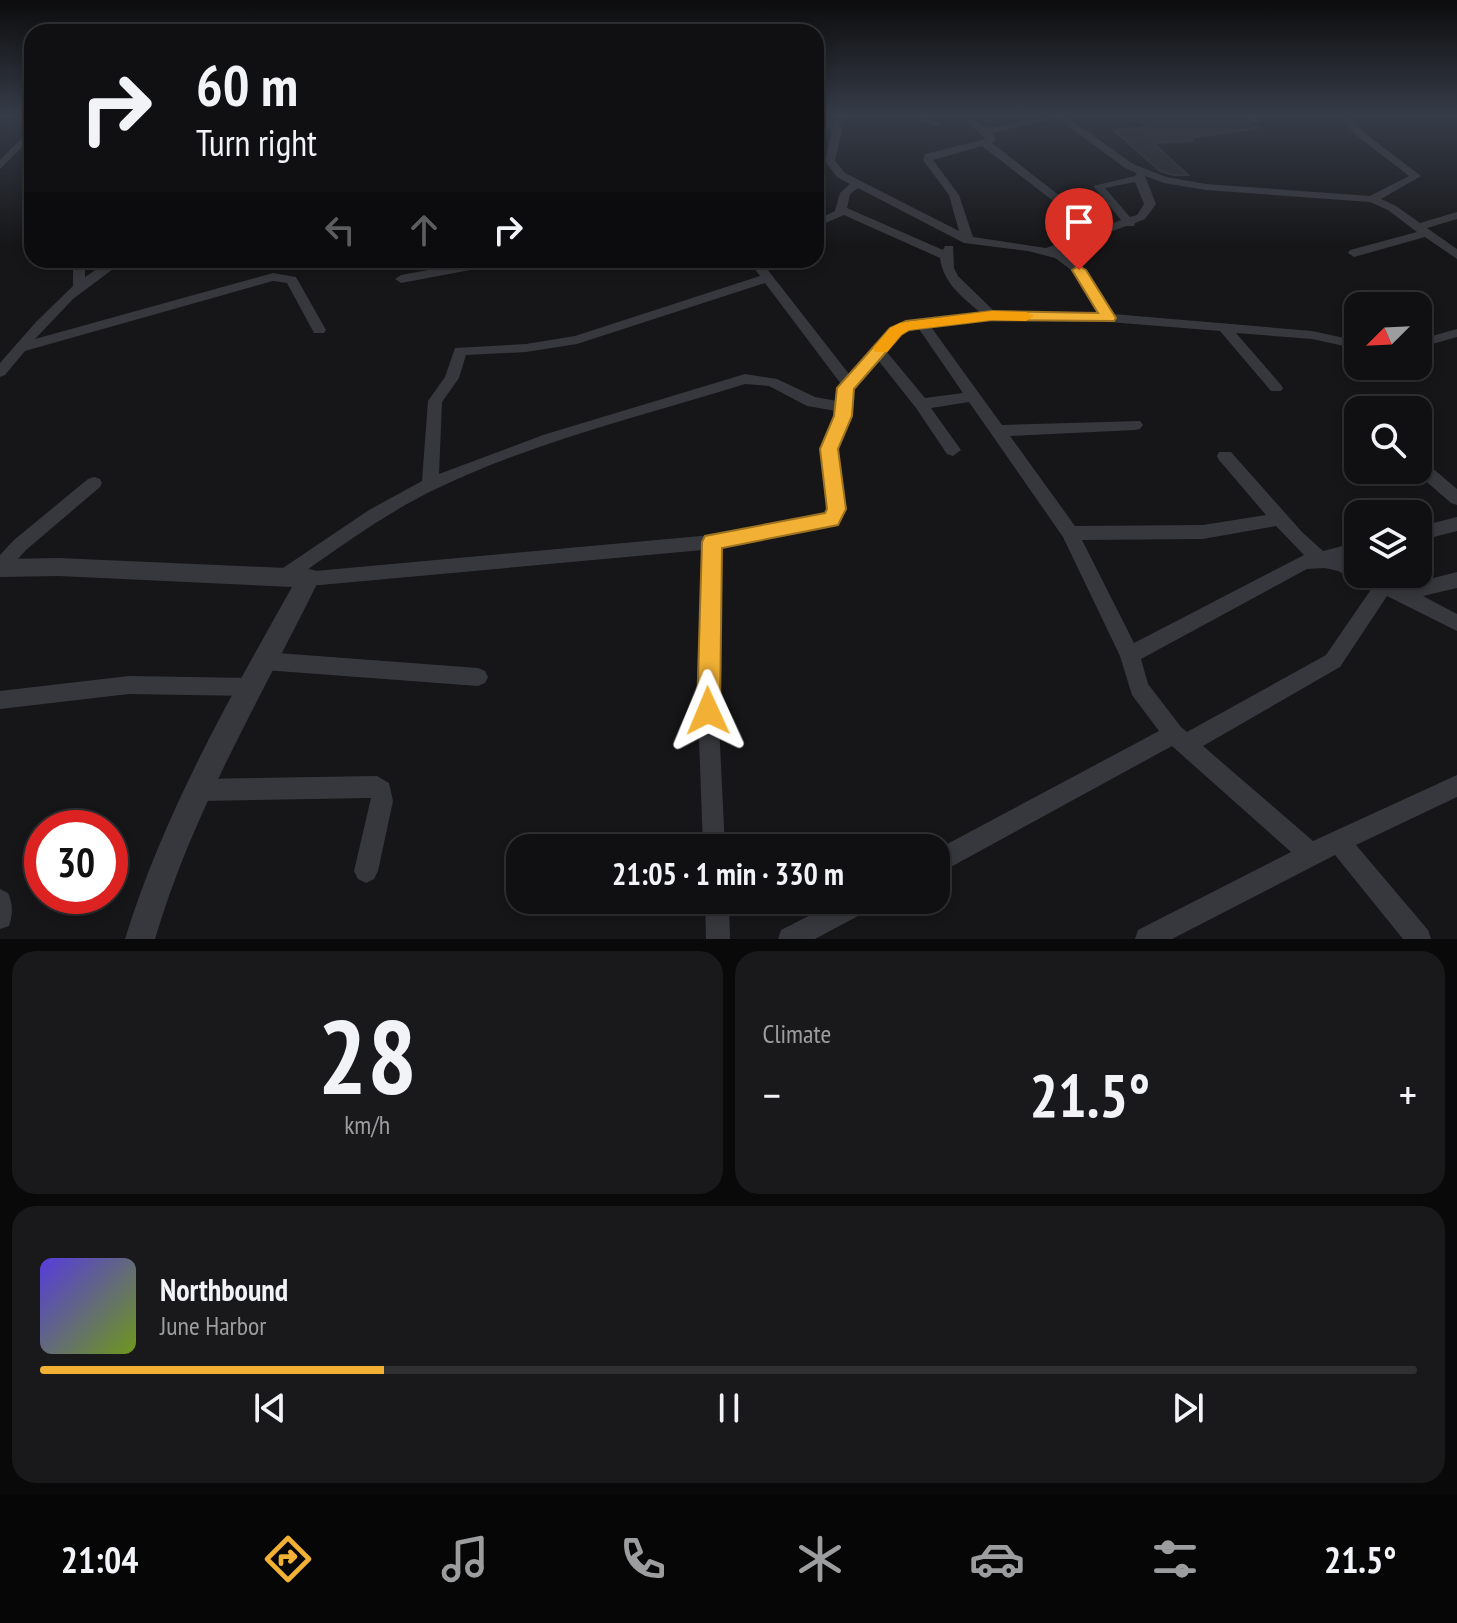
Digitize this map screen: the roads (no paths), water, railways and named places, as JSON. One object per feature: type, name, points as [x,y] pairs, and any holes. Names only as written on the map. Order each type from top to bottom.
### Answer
[{"type":"street","points":[[831,158],[841,175],[962,238],[1049,251],[1079,270],[1109,318]]},
{"type":"street","points":[[929,158],[954,195],[962,238]]},
{"type":"street","points":[[1010,158],[1101,233]]},
{"type":"street","points":[[1049,251],[1130,224],[1141,217],[1150,204],[1140,176],[1116,158]]},
{"type":"street","points":[[1372,199],[1416,176],[1392,158]]},
{"type":"street","points":[[1130,224],[1098,186],[1140,176],[1206,187],[1372,199],[1392,208],[1457,255]]},
{"type":"street","points":[[842,210],[845,193],[858,183]]},
{"type":"street","points":[[824,220],[842,210]]},
{"type":"street","points":[[842,210],[945,256]]},
{"type":"street","points":[[1354,253],[1457,215]]},
{"type":"street","points":[[962,238],[945,256],[946,266],[951,275],[992,316]]},
{"type":"street","points":[[78,285],[79,268]]},
{"type":"street","points":[[0,372],[52,309],[78,285],[106,268]]},
{"type":"street","points":[[401,279],[459,268]]},
{"type":"street","points":[[759,268],[848,383]]},
{"type":"street","points":[[20,348],[273,277],[292,280],[319,330]]},
{"type":"street","points":[[430,485],[435,401],[452,378],[460,351],[526,348],[577,340],[766,278]]},
{"type":"street","points":[[0,567],[309,578],[712,542],[831,520],[837,509],[829,449],[844,407],[848,383],[896,331],[922,324],[992,316],[1109,318],[1312,335],[1344,342]]},
{"type":"street","points":[[922,324],[1070,533],[1130,655],[1139,688],[1180,739],[1311,854]]},
{"type":"street","points":[[1224,328],[1276,388]]},
{"type":"street","points":[[1432,340],[1457,333]]},
{"type":"street","points":[[878,351],[953,450]]},
{"type":"street","points":[[283,577],[375,516],[430,485],[483,463],[745,379],[772,382],[812,402],[844,407]]},
{"type":"street","points":[[921,404],[975,396]]},
{"type":"street","points":[[998,431],[1135,425]]},
{"type":"street","points":[[1225,456],[1320,559],[1344,565]]},
{"type":"street","points":[[1432,477],[1457,499]]},
{"type":"street","points":[[0,567],[20,545],[94,483]]},
{"type":"street","points":[[1070,533],[1203,532],[1280,519]]},
{"type":"street","points":[[1432,530],[1457,524]]},
{"type":"street","points":[[712,542],[707,683],[713,834]]},
{"type":"street","points":[[1130,655],[1304,562],[1344,553]]},
{"type":"street","points":[[140,939],[152,893],[199,790],[309,578]]},
{"type":"street","points":[[950,856],[1333,661],[1392,590],[1457,580]]},
{"type":"street","points":[[1388,588],[1457,623]]},
{"type":"street","points":[[264,661],[478,677]]},
{"type":"street","points":[[0,700],[129,685],[251,687]]},
{"type":"street","points":[[1147,939],[1311,854],[1457,786]]},
{"type":"street","points":[[199,790],[377,787],[381,791],[382,801],[366,871]]},
{"type":"street","points":[[1339,842],[1419,939]]},
{"type":"street","points":[[0,901],[0,917]]},
{"type":"street","points":[[717,914],[718,939]]},
{"type":"street","points":[[790,939],[838,914]]}]
